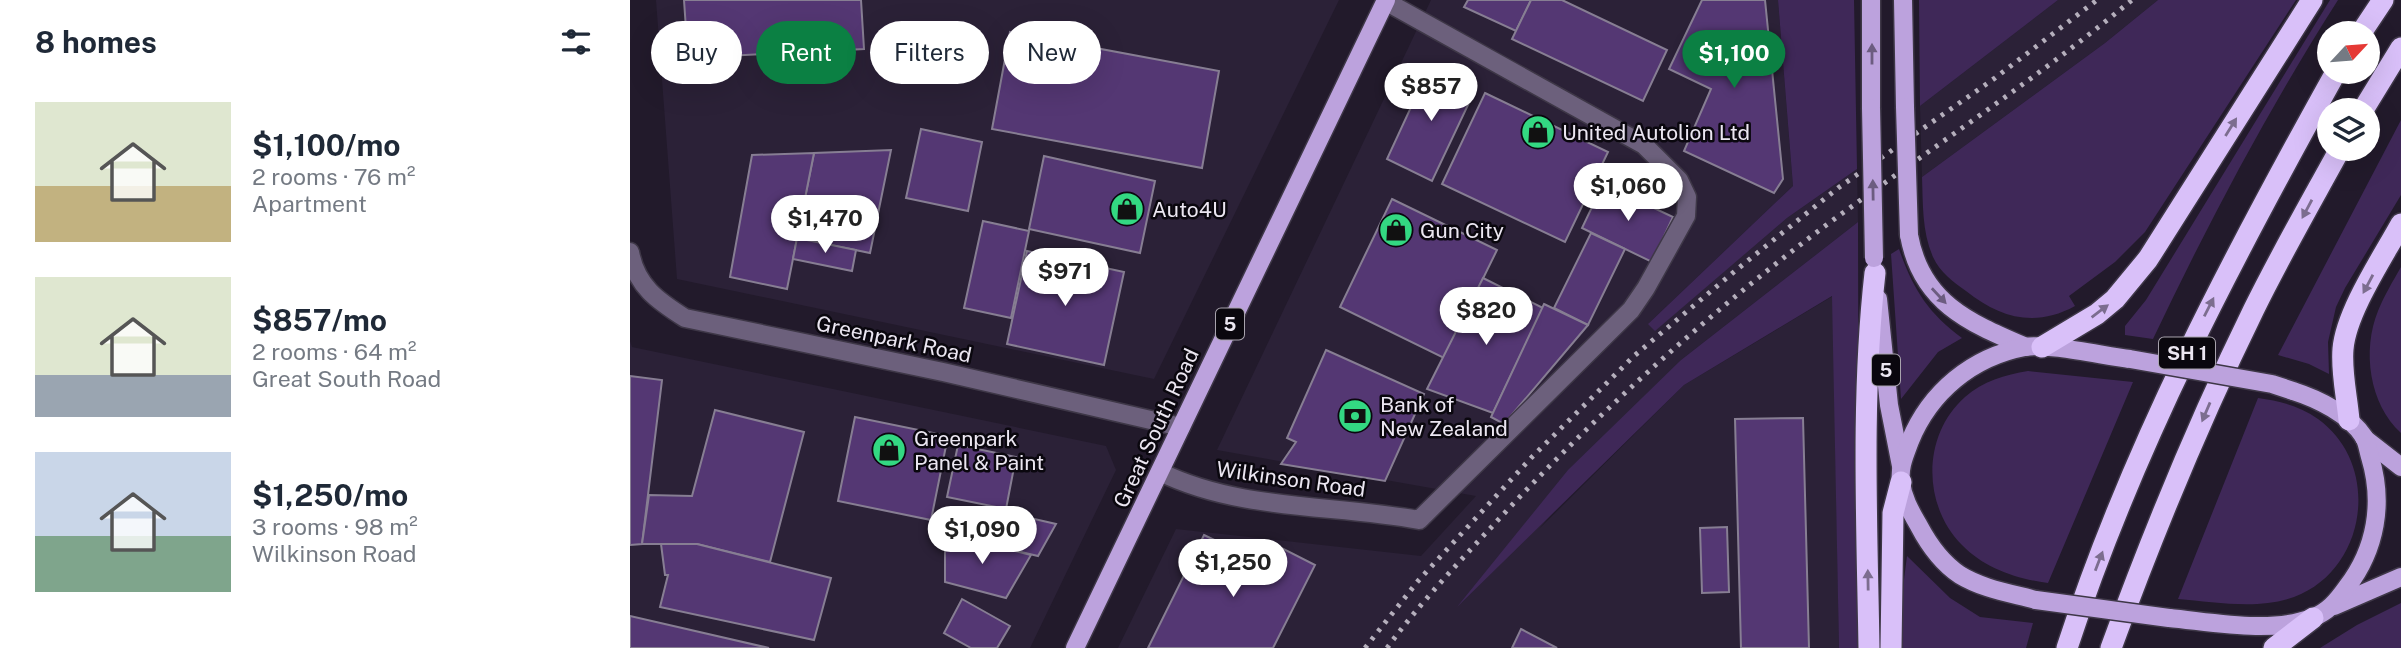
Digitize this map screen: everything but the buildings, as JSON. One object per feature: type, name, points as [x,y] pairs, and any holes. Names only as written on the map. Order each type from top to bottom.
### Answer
[{"type":"highway","points":[[2034,347],[2097,314],[2115,299],[2148,259],[2312,0]]},
{"type":"highway","points":[[2369,21],[2383,0]]},
{"type":"highway","points":[[2370,98],[2401,48]]},
{"type":"highway","name":"SH 1","points":[[2067,648],[2145,446],[2199,326],[2263,202],[2329,84]]},
{"type":"highway","name":"SH 1","points":[[2111,648],[2139,572],[2211,398],[2255,307],[2334,161]]},
{"type":"highway","points":[[2349,420],[2343,365],[2343,346],[2347,330],[2401,224]]},
{"type":"highway","points":[[1869,648],[1869,323],[1874,265]]},
{"type":"highway","points":[[1891,648],[1893,513],[1901,474]]},
{"type":"highway","points":[[2274,648],[2313,618]]},
{"type":"main road","name":"5","points":[[1871,0],[1874,265],[1889,405],[1905,500],[1927,541],[1943,561],[1980,586],[2036,600],[2169,618],[2275,625],[2313,618],[2333,606],[2401,577]]},
{"type":"main road","points":[[1903,0],[1909,235],[1914,255],[1930,287],[1950,308],[1979,328],[2034,347],[2130,359],[2272,384],[2313,397],[2349,420],[2364,438],[2401,467]]},
{"type":"main road","name":"Great South Road","points":[[1075,648],[1386,1]]},
{"type":"main road","points":[[1901,474],[1913,435],[1944,388],[1965,371],[2003,354],[2034,347]]},
{"type":"main road","points":[[2333,606],[2357,575],[2367,554],[2376,523],[2378,497],[2374,471],[2364,438]]},
{"type":"street","name":"Wilkinson Road","points":[[1160,472],[1205,491],[1242,499],[1388,514],[1419,520],[1631,310],[1686,216],[1687,197],[1679,180],[1644,145],[1386,1]]},
{"type":"street","name":"Greenpark Road","points":[[630,252],[632,266],[652,296],[685,318],[943,372],[1181,427]]},
{"type":"shaded area","points":[[656,0],[1339,0],[1154,379],[677,279],[662,84],[742,84],[742,21],[658,21]]},
{"type":"shaded area","points":[[1431,0],[1778,0],[1793,186],[1649,323],[1655,330],[1787,218],[1857,169],[1858,222],[1681,360],[1539,529],[1684,385],[1833,296],[1839,648],[1118,648],[1176,529],[1421,556],[1476,496],[1217,450]]},
{"type":"shaded area","points":[[1778,0],[1854,0],[1857,169],[1787,218],[1655,331],[1648,324],[1793,186]]},
{"type":"shaded area","points":[[1919,0],[2058,0],[1920,106]]},
{"type":"shaded area","points":[[2058,0],[2158,0],[2105,43],[1922,177],[1920,106]]},
{"type":"shaded area","points":[[2158,0],[2296,0],[2145,232],[2115,262],[2069,296],[2075,306],[2046,317],[2032,318],[2018,317],[1992,308],[1952,280],[1933,257],[1925,228],[1922,177],[2105,43]]},
{"type":"shaded area","points":[[2330,0],[2338,0],[2325,21],[2317,21]]},
{"type":"shaded area","points":[[2317,21],[2317,34],[2240,166],[2153,339],[2125,335],[2125,326],[2146,300]]},
{"type":"shaded area","points":[[2401,120],[2401,195],[2336,307],[2328,342],[2329,374],[2309,364],[2278,355],[2380,161]]},
{"type":"shaded area","points":[[1858,222],[1859,648],[1839,648],[1832,296],[1684,385],[1457,607],[1568,470],[1681,360]]},
{"type":"shaded area","points":[[1899,249],[1923,299],[1950,329],[1962,338],[1938,352],[1901,399],[1891,254]]},
{"type":"shaded area","points":[[2401,267],[2401,433],[2390,421],[2375,392],[2370,342],[2378,311]]},
{"type":"shaded area","points":[[630,341],[632,347],[1106,446],[1116,470],[1030,648],[630,648]]},
{"type":"shaded area","points":[[2028,371],[2133,382],[2048,583],[2002,571],[1980,560],[1962,545],[1949,529],[1940,510],[1934,491],[1932,470],[1941,431],[1951,413],[1965,397],[1987,383]]},
{"type":"shaded area","points":[[2258,398],[2297,407],[2318,419],[2338,439],[2352,462],[2358,488],[2357,515],[2351,541],[2338,564],[2319,583],[2294,597],[2252,604],[2178,599]]},
{"type":"shaded area","points":[[1907,556],[1950,598],[1980,617],[2033,623],[2026,648],[1901,648]]},
{"type":"shaded area","points":[[2401,603],[2401,648],[2320,648],[2357,625]]},
{"type":"railway","points":[[1365,648],[1418,581],[1531,458],[1634,356],[1838,188],[1995,78],[2097,0]]},
{"type":"railway","points":[[1387,648],[1441,582],[1536,480],[1616,402],[1699,327],[1829,223],[2020,86],[2132,0]]},
{"type":"place","name":"United Autolion Ltd","points":[[1538,132]]},
{"type":"place","name":"Auto4U","points":[[1127,209]]},
{"type":"place","name":"Gun City","points":[[1396,230]]},
{"type":"place","name":"Bank of New Zealand","points":[[1355,416]]},
{"type":"place","name":"Greenpark Panel & Paint","points":[[889,450]]}]
